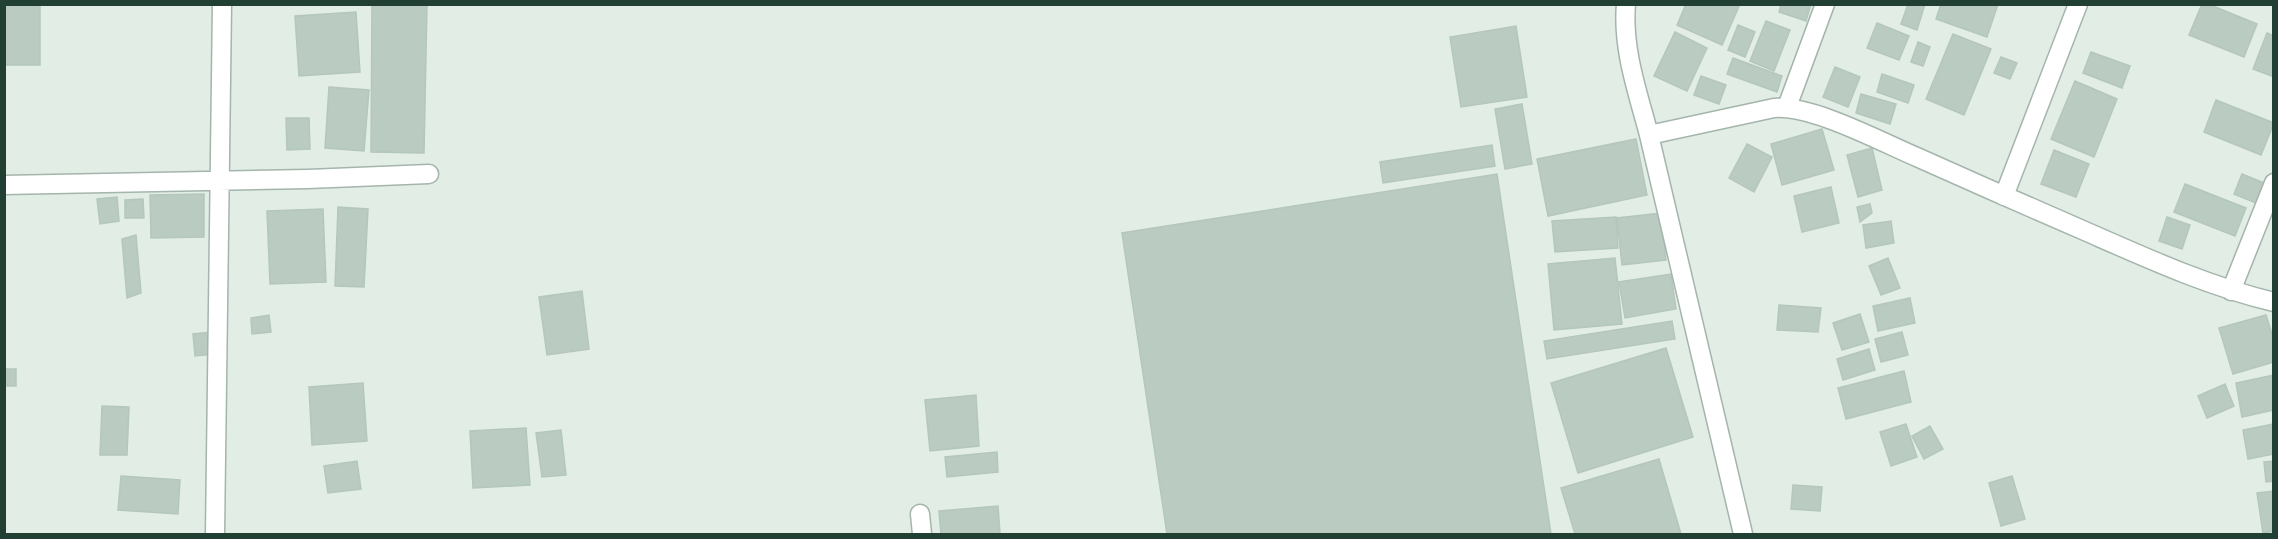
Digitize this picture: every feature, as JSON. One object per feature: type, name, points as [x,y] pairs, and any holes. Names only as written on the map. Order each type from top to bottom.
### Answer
[{"type":"street","points":[[215,534],[222,4]]},
{"type":"street","points":[[1626,4],[1626,42],[1743,534]]},
{"type":"street","points":[[1787,107],[1825,4]]},
{"type":"street","points":[[2004,196],[2078,4]]},
{"type":"street","points":[[1649,135],[1773,108],[1787,107],[1814,114],[2174,271],[2231,291],[2274,302]]},
{"type":"street","points":[[4,185],[429,174]]},
{"type":"street","points":[[2231,291],[2274,183]]},
{"type":"street","points":[[920,514],[922,534]]},
{"type":"building","points":[[4,4],[40,4],[40,65],[4,65]]},
{"type":"building","points":[[372,4],[427,4],[424,153],[371,152]]},
{"type":"building","points":[[1686,4],[1740,4],[1722,45],[1677,25]]},
{"type":"building","points":[[1781,4],[1811,4],[1806,21],[1779,12]]},
{"type":"building","points":[[1908,4],[1925,4],[1917,30],[1901,24]]},
{"type":"building","points":[[1941,4],[1998,4],[1987,37],[1936,19]]},
{"type":"building","points":[[2202,4],[2208,4],[2257,24],[2244,57],[2189,35]]},
{"type":"building","points":[[356,12],[360,72],[299,76],[295,16]]},
{"type":"building","points":[[1766,21],[1790,30],[1774,71],[1750,61]]},
{"type":"building","points":[[1877,23],[1909,36],[1899,60],[1867,48]]},
{"type":"building","points":[[1738,25],[1755,32],[1745,57],[1728,50]]},
{"type":"building","points":[[1516,26],[1527,97],[1461,107],[1450,37]]},
{"type":"building","points":[[1675,32],[1707,48],[1687,91],[1654,76]]},
{"type":"building","points":[[2267,33],[2274,36],[2274,77],[2253,69]]},
{"type":"building","points":[[1953,34],[1991,49],[1964,115],[1926,99]]},
{"type":"building","points":[[1918,42],[1930,47],[1923,66],[1911,62]]},
{"type":"building","points":[[2091,52],[2130,66],[2122,88],[2083,73]]},
{"type":"building","points":[[2001,57],[2017,63],[2010,79],[1994,73]]},
{"type":"building","points":[[1733,58],[1782,76],[1777,92],[1727,74]]},
{"type":"building","points":[[1835,67],[1860,77],[1848,107],[1823,97]]},
{"type":"building","points":[[1882,74],[1914,85],[1908,103],[1877,92]]},
{"type":"building","points":[[1701,76],[1726,85],[1719,104],[1694,95]]},
{"type":"building","points":[[2075,81],[2117,99],[2094,157],[2051,139]]},
{"type":"building","points":[[329,87],[369,90],[364,151],[325,148]]},
{"type":"building","points":[[1861,94],[1896,104],[1890,124],[1856,113]]},
{"type":"building","points":[[2216,100],[2274,123],[2261,155],[2204,132]]},
{"type":"building","points":[[1522,104],[1532,164],[1505,169],[1495,109]]},
{"type":"building","points":[[286,118],[309,118],[310,149],[287,150]]},
{"type":"building","points":[[1822,129],[1834,170],[1782,185],[1771,144]]},
{"type":"building","points":[[1636,139],[1647,195],[1548,216],[1537,159]]},
{"type":"building","points":[[1747,144],[1772,157],[1754,192],[1729,178]]},
{"type":"building","points":[[1492,145],[1495,166],[1383,183],[1380,162]]},
{"type":"building","points":[[1872,148],[1882,190],[1858,197],[1847,155]]},
{"type":"building","points":[[2054,150],[2089,164],[2076,197],[2041,184]]},
{"type":"building","points":[[1497,174],[1551,534],[1167,534],[1122,233]]},
{"type":"building","points":[[2242,174],[2264,183],[2256,203],[2234,194]]},
{"type":"building","points":[[2185,184],[2246,208],[2235,236],[2174,212]]},
{"type":"building","points":[[1831,187],[1839,223],[1802,232],[1794,196]]},
{"type":"building","points":[[204,194],[204,237],[151,238],[150,195]]},
{"type":"building","points":[[117,197],[119,221],[100,224],[97,199]]},
{"type":"building","points":[[143,199],[144,218],[125,218],[125,200]]},
{"type":"building","points":[[1870,204],[1872,213],[1860,222],[1857,207]]},
{"type":"building","points":[[338,207],[368,209],[364,287],[335,286]]},
{"type":"building","points":[[323,209],[326,282],[270,284],[267,211]]},
{"type":"building","points":[[1661,213],[1666,260],[1622,265],[1617,218]]},
{"type":"building","points":[[1616,217],[1618,248],[1555,252],[1552,221]]},
{"type":"building","points":[[2167,217],[2190,225],[2182,249],[2159,241]]},
{"type":"building","points":[[1891,221],[1894,243],[1866,248],[1863,225]]},
{"type":"building","points":[[136,235],[141,293],[127,298],[122,239]]},
{"type":"building","points":[[1615,258],[1622,324],[1554,330],[1548,264]]},
{"type":"building","points":[[1888,258],[1900,288],[1881,295],[1869,266]]},
{"type":"building","points":[[1671,274],[1676,309],[1625,318],[1619,282]]},
{"type":"building","points":[[582,291],[589,349],[547,355],[539,297]]},
{"type":"building","points":[[1910,298],[1915,323],[1878,331],[1873,306]]},
{"type":"building","points":[[1779,305],[1821,308],[1818,332],[1777,330]]},
{"type":"building","points":[[1860,314],[1869,342],[1842,350],[1833,323]]},
{"type":"building","points":[[269,315],[271,332],[252,334],[251,318]]},
{"type":"building","points":[[2266,315],[2274,340],[2274,362],[2233,374],[2219,328]]},
{"type":"building","points":[[1672,321],[1675,339],[1547,359],[1544,341]]},
{"type":"building","points":[[212,332],[214,354],[195,356],[193,334]]},
{"type":"building","points":[[1902,332],[1908,355],[1881,362],[1875,339]]},
{"type":"building","points":[[1666,348],[1693,437],[1578,473],[1551,383]]},
{"type":"building","points":[[1869,349],[1875,370],[1843,380],[1837,359]]},
{"type":"building","points":[[4,369],[16,369],[16,386],[4,386]]},
{"type":"building","points":[[1904,371],[1911,402],[1846,419],[1838,388]]},
{"type":"building","points":[[2274,375],[2274,410],[2242,417],[2236,383]]},
{"type":"building","points":[[363,383],[367,441],[312,445],[309,387]]},
{"type":"building","points":[[2225,384],[2234,406],[2207,418],[2198,396]]},
{"type":"building","points":[[976,395],[979,446],[930,451],[925,400]]},
{"type":"building","points":[[102,406],[129,407],[127,455],[100,455]]},
{"type":"building","points":[[1906,424],[1917,457],[1891,466],[1880,432]]},
{"type":"building","points":[[2274,424],[2274,454],[2248,459],[2243,430]]},
{"type":"building","points":[[1930,426],[1943,449],[1924,459],[1912,436]]},
{"type":"building","points":[[526,428],[530,485],[473,488],[470,431]]},
{"type":"building","points":[[561,430],[566,475],[542,477],[536,433]]},
{"type":"building","points":[[997,452],[998,472],[947,477],[945,457]]},
{"type":"building","points":[[1659,459],[1681,534],[1575,534],[1561,488]]},
{"type":"building","points":[[357,461],[361,489],[328,493],[324,466]]},
{"type":"building","points":[[2274,461],[2274,481],[2266,482],[2264,462]]},
{"type":"building","points":[[121,476],[180,480],[178,514],[118,510]]},
{"type":"building","points":[[2012,476],[2025,519],[2001,526],[1989,483]]},
{"type":"building","points":[[1793,485],[1822,487],[1820,511],[1791,509]]},
{"type":"building","points":[[2274,491],[2274,531],[2263,533],[2257,493]]},
{"type":"building","points":[[998,506],[1000,534],[941,534],[939,511]]}]
